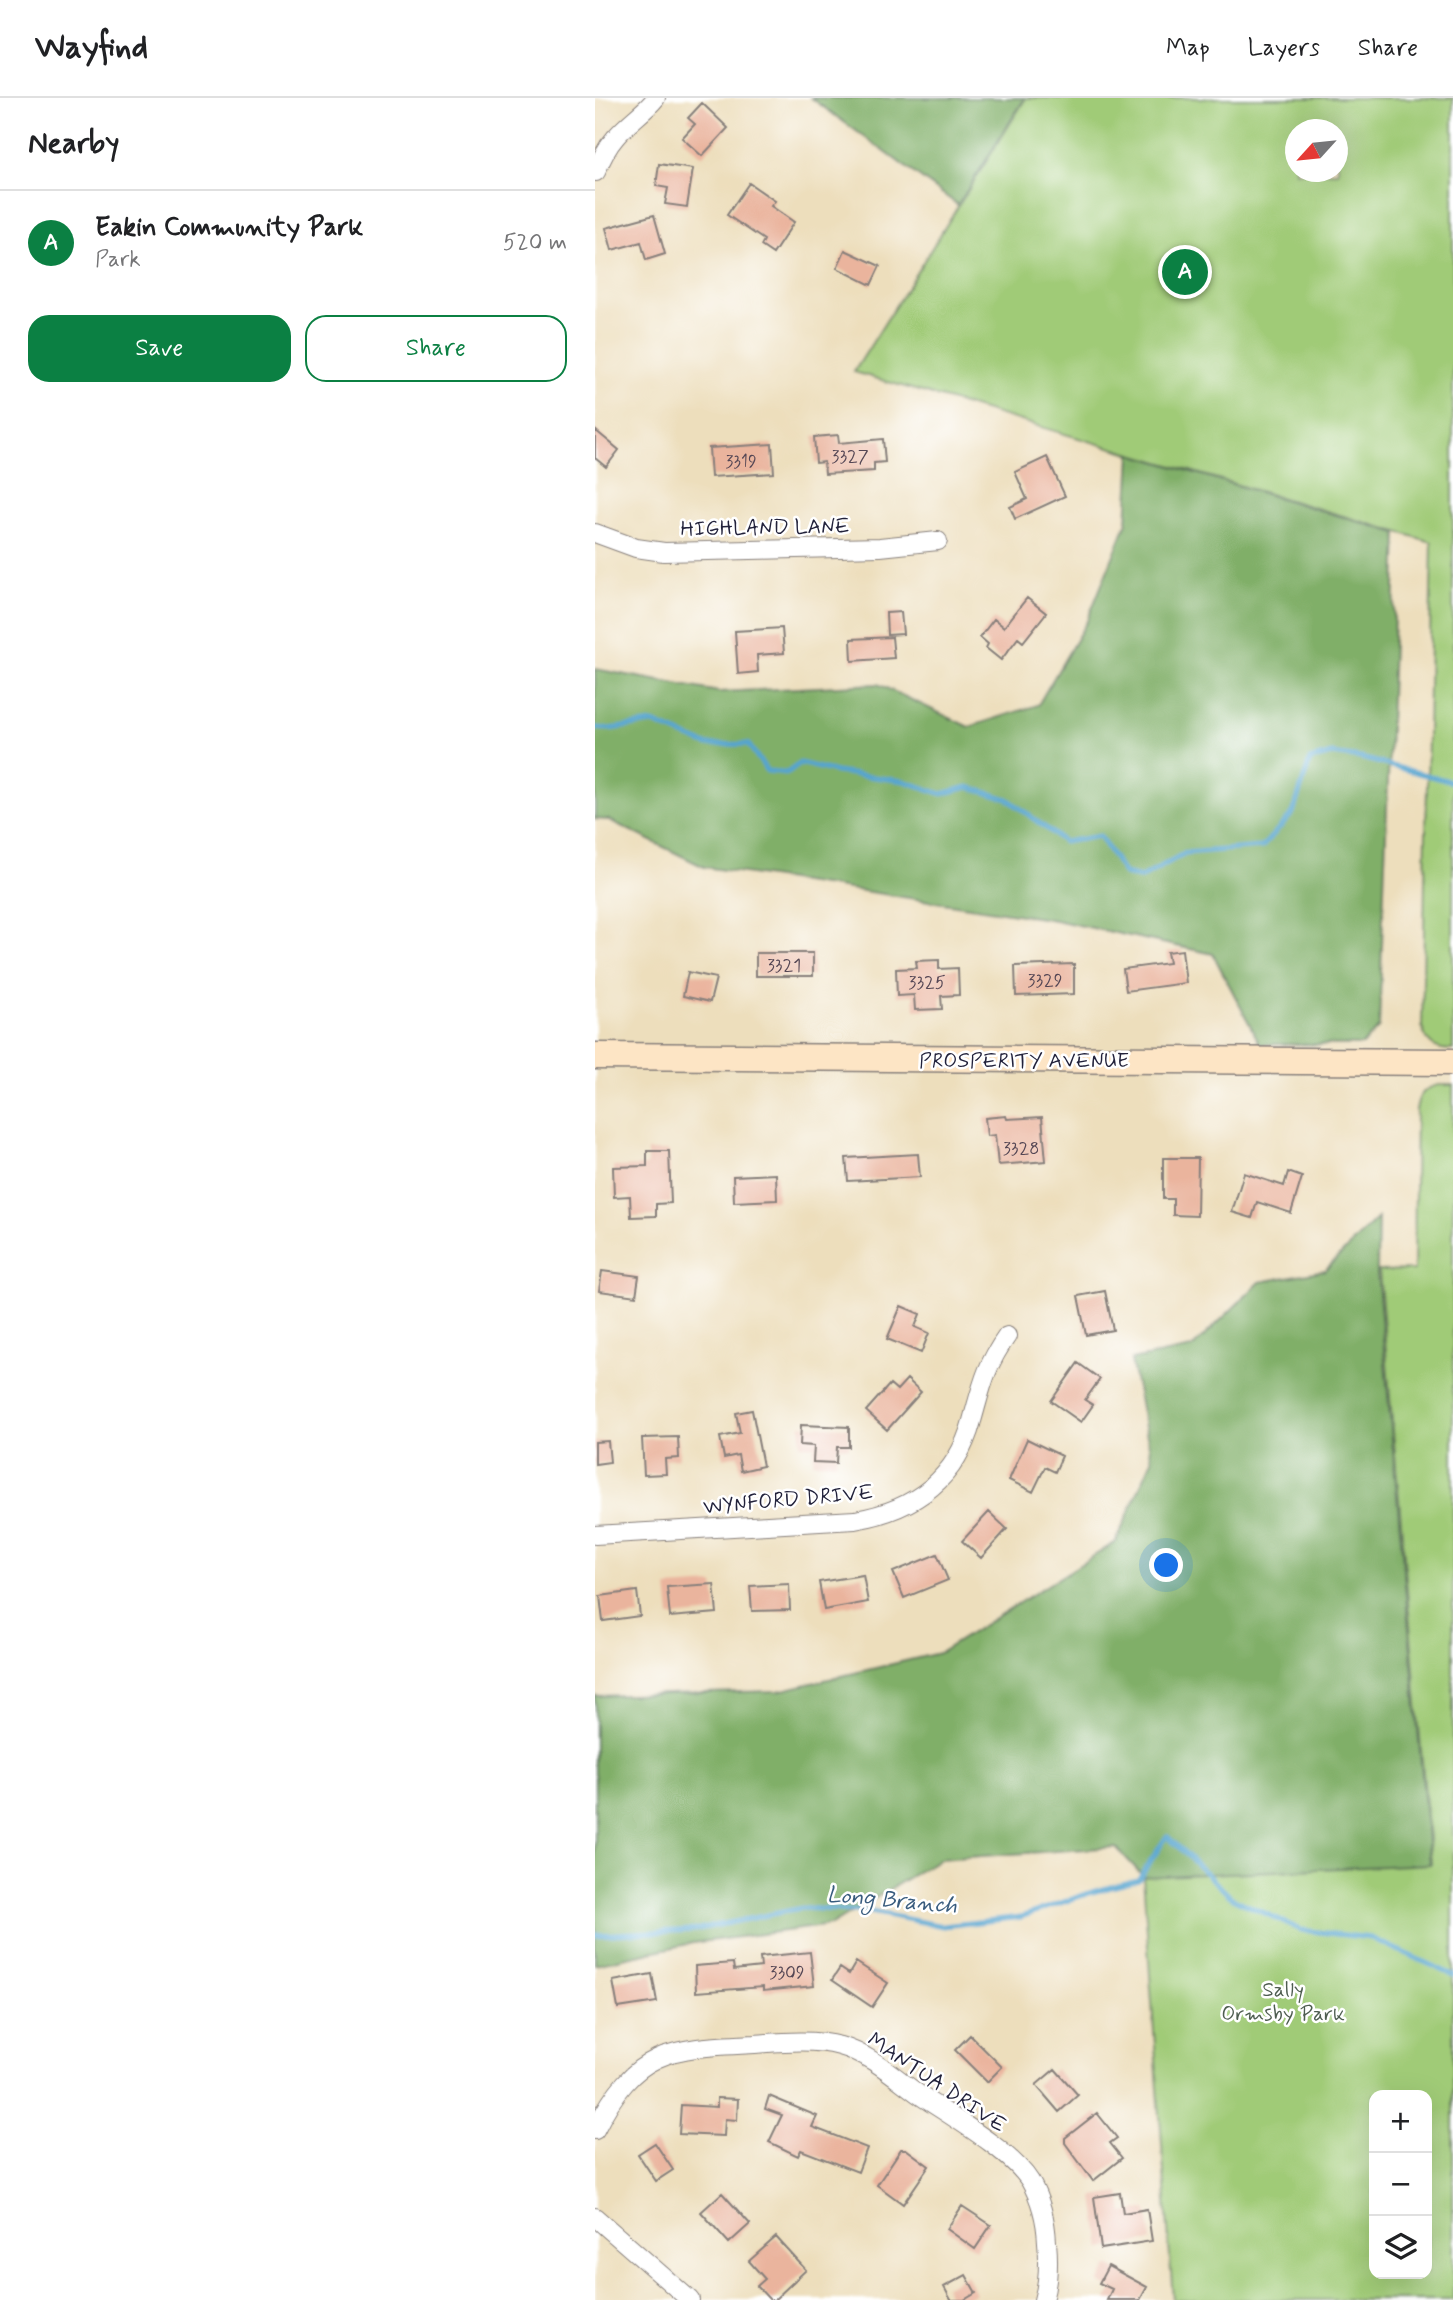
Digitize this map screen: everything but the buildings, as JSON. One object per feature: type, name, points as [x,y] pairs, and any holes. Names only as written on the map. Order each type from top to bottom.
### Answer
[{"type":"main road","name":"PROSPERITY AVENUE","points":[[595,1056],[1453,1062]]},
{"type":"street","points":[[596,172],[604,153],[616,137],[656,98]]},
{"type":"street","name":"HIGHLAND LANE","points":[[595,533],[636,548],[664,552],[880,547],[938,541]]},
{"type":"street","name":"WYNFORD DRIVE","points":[[595,1535],[855,1520],[894,1511],[916,1500],[934,1485],[963,1447],[984,1376],[993,1355],[1007,1336]]},
{"type":"street","name":"MANTUA DRIVE","points":[[595,2130],[609,2101],[622,2083],[639,2068],[678,2050],[703,2046],[789,2042],[820,2042],[841,2046],[862,2054],[965,2126],[1023,2173],[1041,2203],[1047,2231],[1049,2274],[1044,2300]]},
{"type":"street","points":[[595,2217],[690,2300]]},
{"type":"green space","points":[[811,98],[1025,98],[958,205]]},
{"type":"green space","points":[[1026,98],[1453,98],[1453,1050],[1433,1045],[1426,1038],[1422,1027],[1432,542],[854,372]]},
{"type":"green space","points":[[1131,454],[1397,533],[1379,1027],[1362,1045],[1260,1044],[1213,954],[1055,920],[704,867],[609,820],[595,819],[595,669],[719,692],[878,684],[969,727],[1038,705],[1087,621],[1127,522]]},
{"type":"green space","name":"Sally Ormsby Park","points":[[1439,1085],[1453,1085],[1453,2300],[1173,2300],[1143,1876],[1431,1863],[1379,1271],[1414,1270],[1416,1110],[1418,1100],[1426,1090]]},
{"type":"green space","points":[[1378,1218],[1377,1272],[1430,1864],[1141,1877],[1116,1847],[939,1859],[831,1925],[693,1943],[595,1964],[595,1696],[778,1691],[939,1653],[1116,1542],[1152,1460],[1131,1360],[1192,1348],[1260,1282],[1325,1270]]},
{"type":"waterway","points":[[595,728],[609,729],[653,723],[707,745],[748,744],[767,771],[787,773],[800,763],[836,772],[904,781],[942,794],[968,787],[1008,799],[1064,842],[1100,836],[1124,874],[1141,878],[1185,853],[1262,847],[1293,813],[1310,760],[1332,754],[1361,758],[1453,782]]},
{"type":"waterway","name":"Long Branch","points":[[595,1935],[694,1930],[802,1908],[871,1912],[943,1926],[1021,1917],[1092,1892],[1138,1880],[1167,1836],[1232,1898],[1301,1930],[1371,1938],[1453,1975]]},
{"type":"place","name":"Eakin Community Park","points":[[1185,272]]}]
